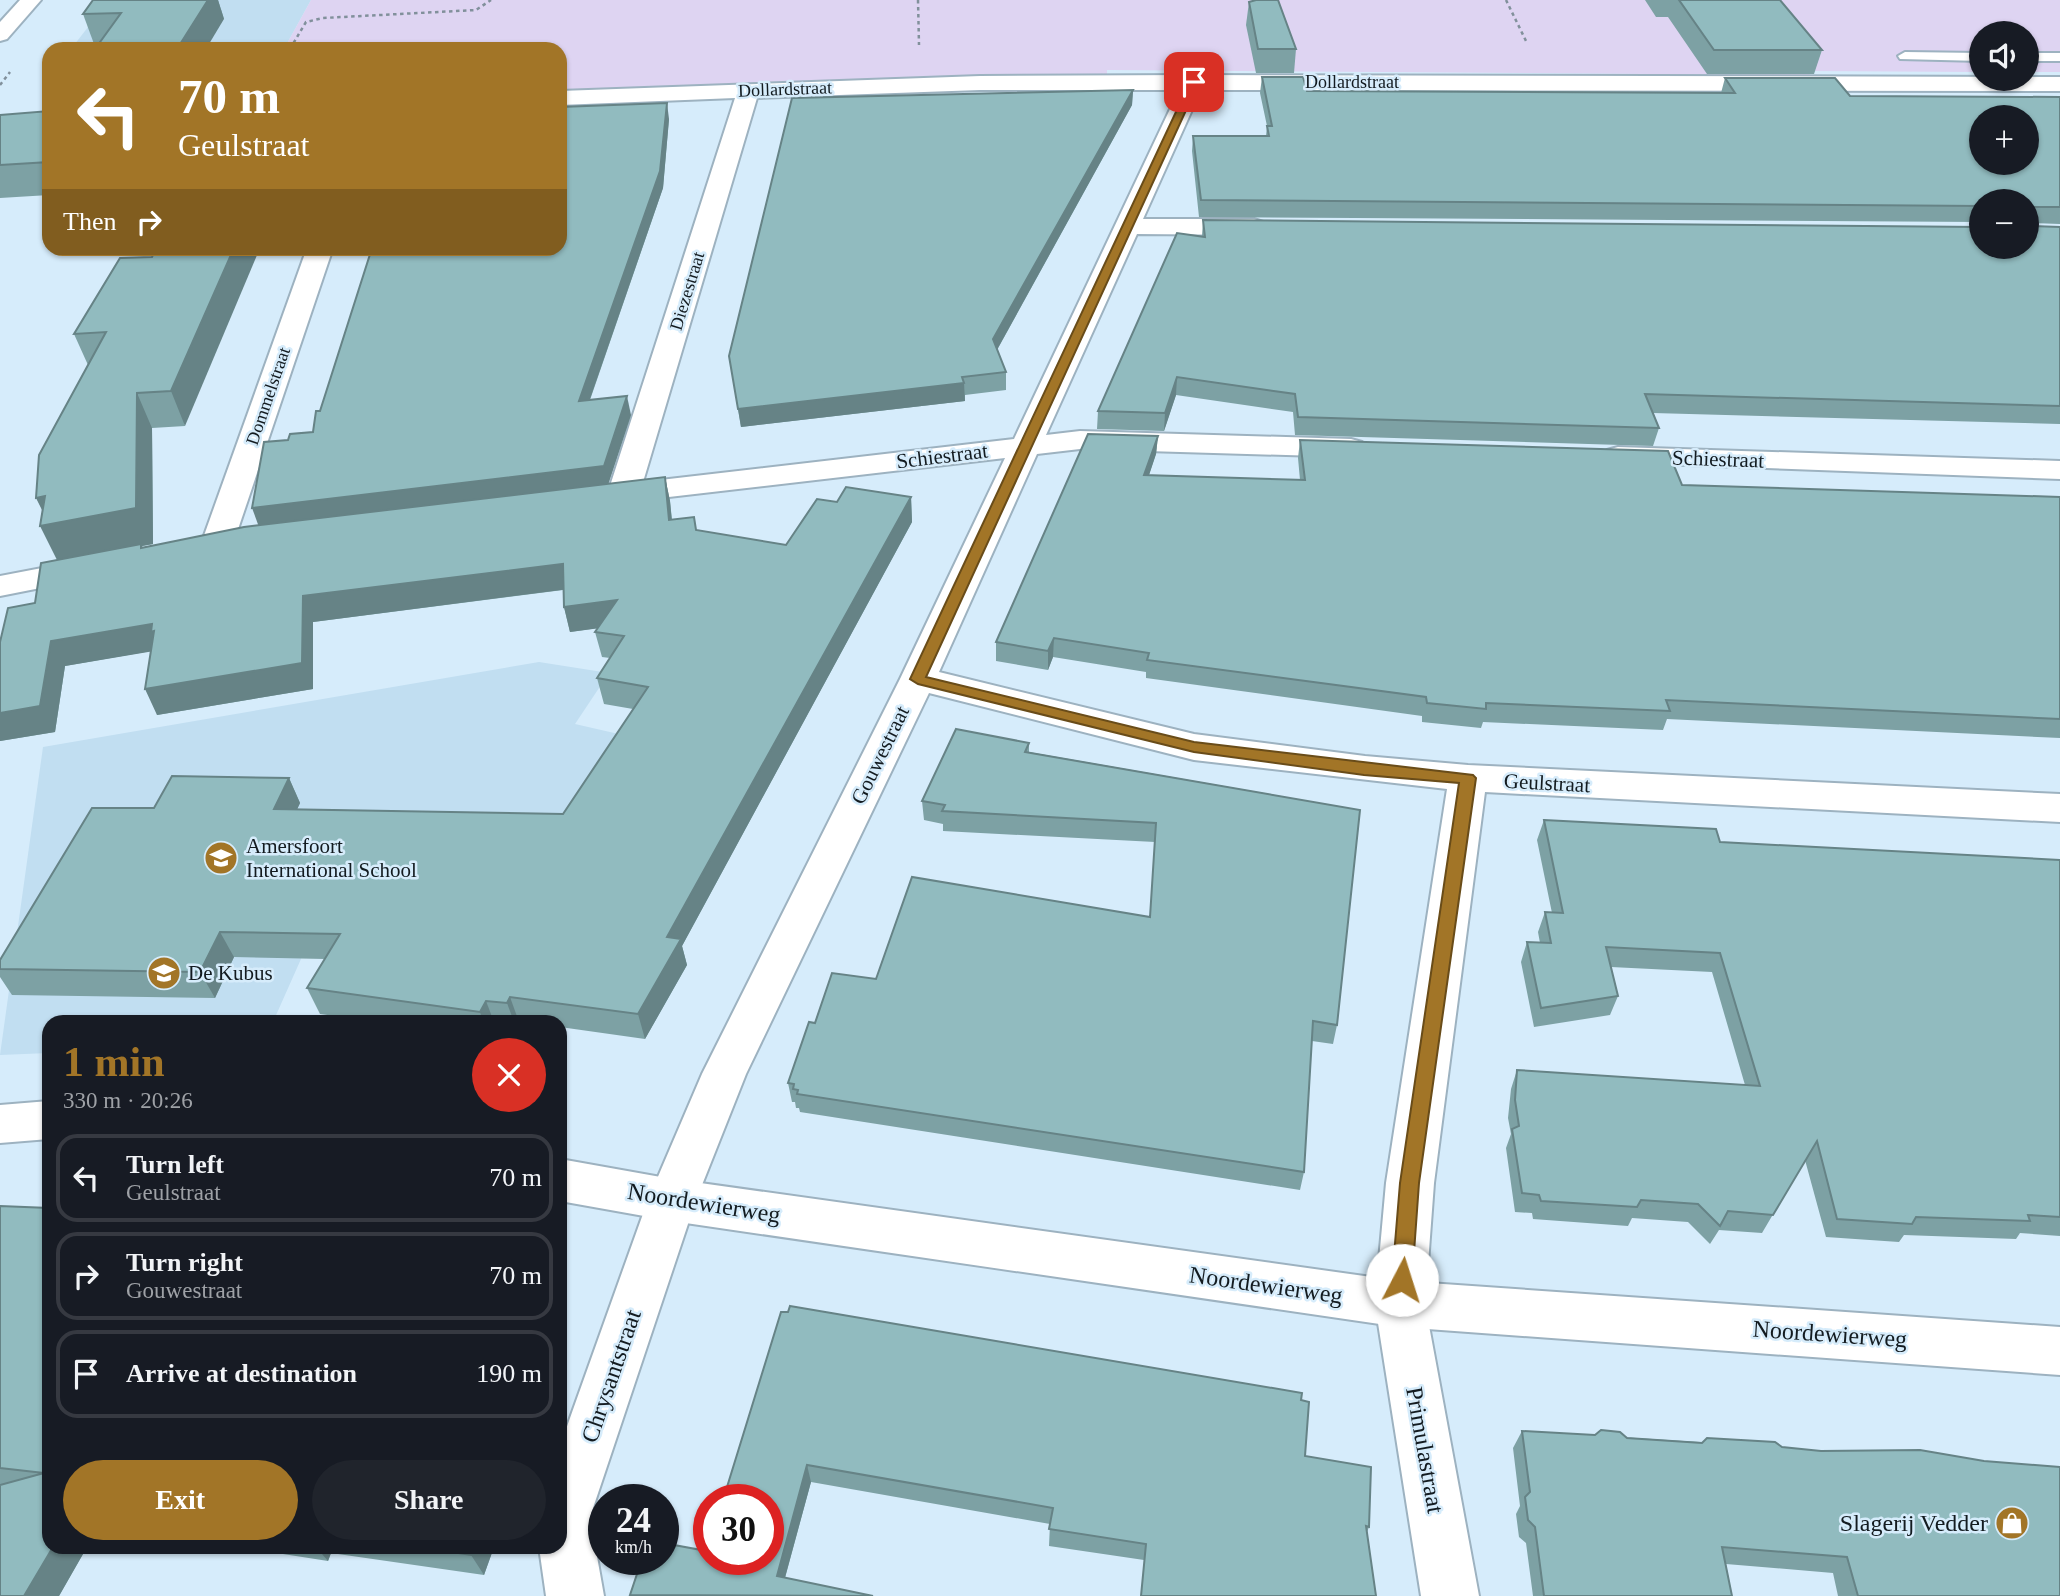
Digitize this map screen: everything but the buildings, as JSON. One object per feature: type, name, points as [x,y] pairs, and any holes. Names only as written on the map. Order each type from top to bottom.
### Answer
[{"type":"street","points":[[0,35],[31,0]]},
{"type":"street","name":"Dollardstraat","points":[[567,98],[749,89],[1194,82],[2060,83]]},
{"type":"street","name":"Gouwestraat","points":[[672,1200],[724,1074],[918,679],[1194,82]]},
{"type":"street","name":"Diezestraat","points":[[624,493],[749,89]]},
{"type":"street","points":[[1129,226],[1283,227]]},
{"type":"street","name":"Dommelstraat","points":[[217,545],[317,256]]},
{"type":"street","name":"Schiestraat","points":[[584,498],[1080,440],[1386,449]]},
{"type":"street","name":"Schiestraat","points":[[1594,456],[2060,470]]},
{"type":"street","points":[[0,586],[122,563]]},
{"type":"street","name":"Geulstraat","points":[[918,679],[1194,747],[1364,769],[1468,778],[2060,808]]},
{"type":"street","name":"Primulastraat","points":[[1450,1596],[1400,1304],[1410,1183],[1468,778]]},
{"type":"street","points":[[0,1124],[42,1121]]},
{"type":"street","name":"Noordewierweg","points":[[567,1181],[672,1200],[1400,1304],[2060,1350]]},
{"type":"street","name":"Chrysantstraat","points":[[567,1503],[672,1200]]},
{"type":"street","name":"Chrysantstraat","points":[[567,1547],[575,1596]]},
{"type":"lane","points":[[1905,56],[1969,57]]},
{"type":"lane","points":[[2039,57],[2060,57]]},
{"type":"path","points":[[294,42],[306,22],[323,18],[475,10],[491,0]]},
{"type":"path","points":[[918,0],[919,85]]},
{"type":"shaded area","points":[[109,0],[311,0],[288,42],[76,42]]},
{"type":"shaded area","points":[[311,0],[2060,0],[2060,72],[2039,72],[2039,21],[1969,21],[1969,72],[1808,71],[1810,75],[1107,70],[1107,75],[567,90],[567,42],[288,42]]},
{"type":"shaded area","points":[[539,662],[609,673],[575,724],[623,735],[559,836],[357,833],[276,1015],[42,1015],[42,1053],[0,1055],[43,747]]},
{"type":"place","name":"Amersfoort International School","points":[[221,858]]},
{"type":"place","name":"De Kubus","points":[[164,973]]},
{"type":"place","name":"Slagerij Vedder","points":[[2012,1523]]},
{"type":"route","points":[[1194,82],[918,679],[1194,747],[1364,769],[1468,778],[1410,1183],[1402,1280]]}]
